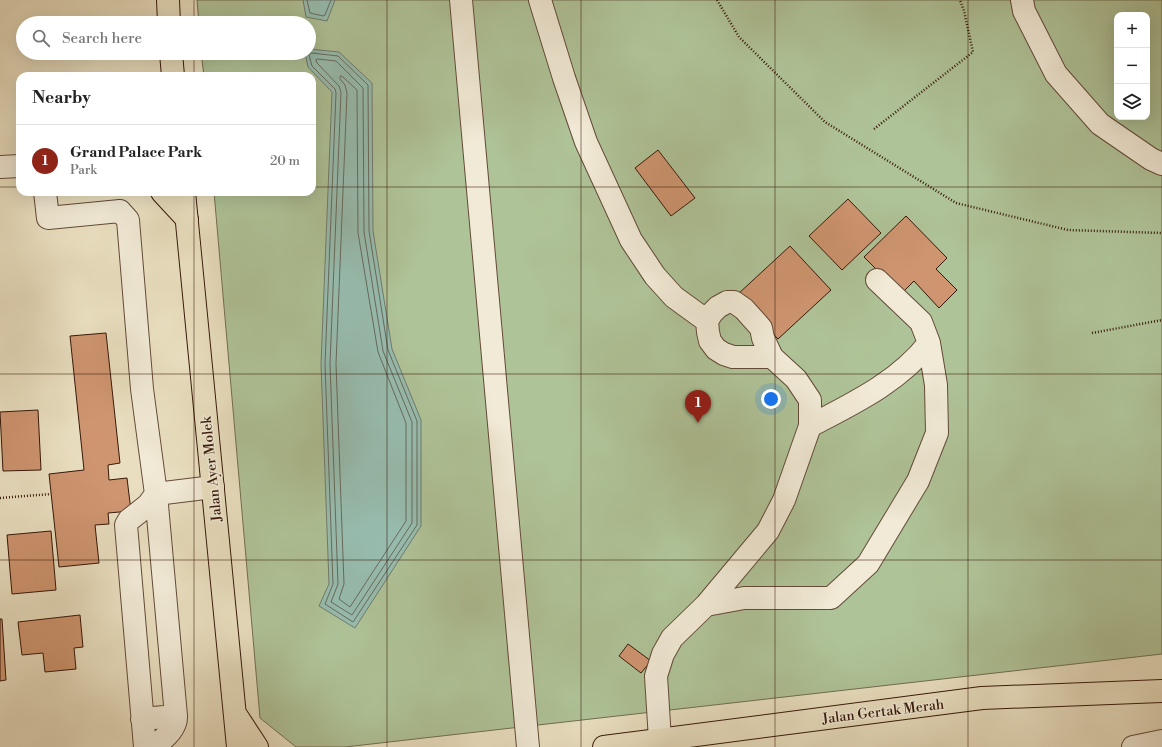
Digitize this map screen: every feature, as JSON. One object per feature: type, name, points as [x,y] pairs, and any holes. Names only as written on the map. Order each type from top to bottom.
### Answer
[{"type":"main road","points":[[168,0],[169,16]]},
{"type":"main road","points":[[172,60],[173,72]]},
{"type":"main road","points":[[166,196],[187,219]]},
{"type":"main road","name":"Jalan Ayer Molek","points":[[184,196],[238,747]]},
{"type":"main road","name":"Jalan Gertak Merah","points":[[604,747],[982,698],[1162,691]]},
{"type":"main road","points":[[222,747],[235,712]]},
{"type":"main road","points":[[235,712],[257,747]]},
{"type":"street","points":[[461,0],[528,747]]},
{"type":"street","points":[[540,0],[564,78],[586,142],[631,240],[655,276],[674,297],[707,321]]},
{"type":"street","points":[[1022,0],[1024,11],[1056,74],[1100,124],[1151,159],[1162,164]]},
{"type":"street","points":[[0,167],[16,166]]},
{"type":"street","points":[[45,196],[48,218],[120,212],[128,220],[142,390],[156,494],[176,716],[176,721],[172,730],[154,747]]},
{"type":"street","points":[[706,605],[744,598],[831,598],[868,564],[918,481],[937,433],[936,385],[929,343],[921,322],[877,280]]},
{"type":"street","points":[[660,740],[656,676],[663,654],[672,638],[706,605],[768,531],[784,500],[810,426],[810,400],[796,379],[772,357],[763,338],[761,328],[744,309],[734,302],[727,302],[718,306],[712,313],[707,321],[708,332],[710,341],[716,349],[733,357],[772,357]]},
{"type":"street","points":[[810,426],[868,395],[919,355],[929,343]]},
{"type":"street","points":[[145,747],[126,525],[129,520],[148,505],[156,494],[213,487]]},
{"type":"street","points":[[142,719],[176,716]]},
{"type":"street","points":[[1133,747],[1162,741]]},
{"type":"path","points":[[717,0],[739,37],[825,122],[956,203],[1068,230],[1162,233]]},
{"type":"path","points":[[874,129],[973,52],[964,11],[960,0]]},
{"type":"path","points":[[1092,333],[1162,320]]},
{"type":"path","points":[[0,498],[51,494]]},
{"type":"green space","points":[[197,0],[1162,0],[1162,654],[345,747],[296,747],[260,718],[214,196],[316,196],[316,72],[203,72],[202,60],[316,60],[316,16],[198,16]]},
{"type":"water","points":[[303,0],[335,0],[327,21],[316,19],[316,16],[306,16]]},
{"type":"water","points":[[316,50],[339,52],[372,83],[373,231],[392,349],[421,420],[421,526],[355,628],[319,606],[329,584],[321,364],[332,92],[316,75],[316,72],[313,72],[308,67],[306,60],[316,60]]},
{"type":"building","points":[[658,150],[695,198],[671,216],[635,168]]},
{"type":"building","points":[[848,199],[881,233],[842,270],[809,236]]},
{"type":"building","points":[[906,216],[947,258],[936,269],[957,290],[939,308],[914,281],[901,294],[864,257]]},
{"type":"building","points":[[790,246],[831,290],[778,339],[737,295]]},
{"type":"building","points":[[106,333],[120,463],[108,465],[109,480],[127,478],[131,511],[108,513],[109,524],[95,525],[99,563],[59,567],[49,474],[84,470],[70,336]]},
{"type":"building","points":[[38,410],[41,470],[3,471],[0,412]]},
{"type":"building","points":[[51,531],[56,590],[12,594],[7,535]]},
{"type":"building","points":[[80,615],[83,647],[74,648],[76,669],[45,672],[43,653],[22,655],[18,622]]},
{"type":"building","points":[[0,619],[2,619],[6,680],[0,681]]},
{"type":"building","points":[[628,644],[651,661],[641,673],[619,656]]},
{"type":"place","name":"Grand Palace Park","points":[[698,423]]}]
